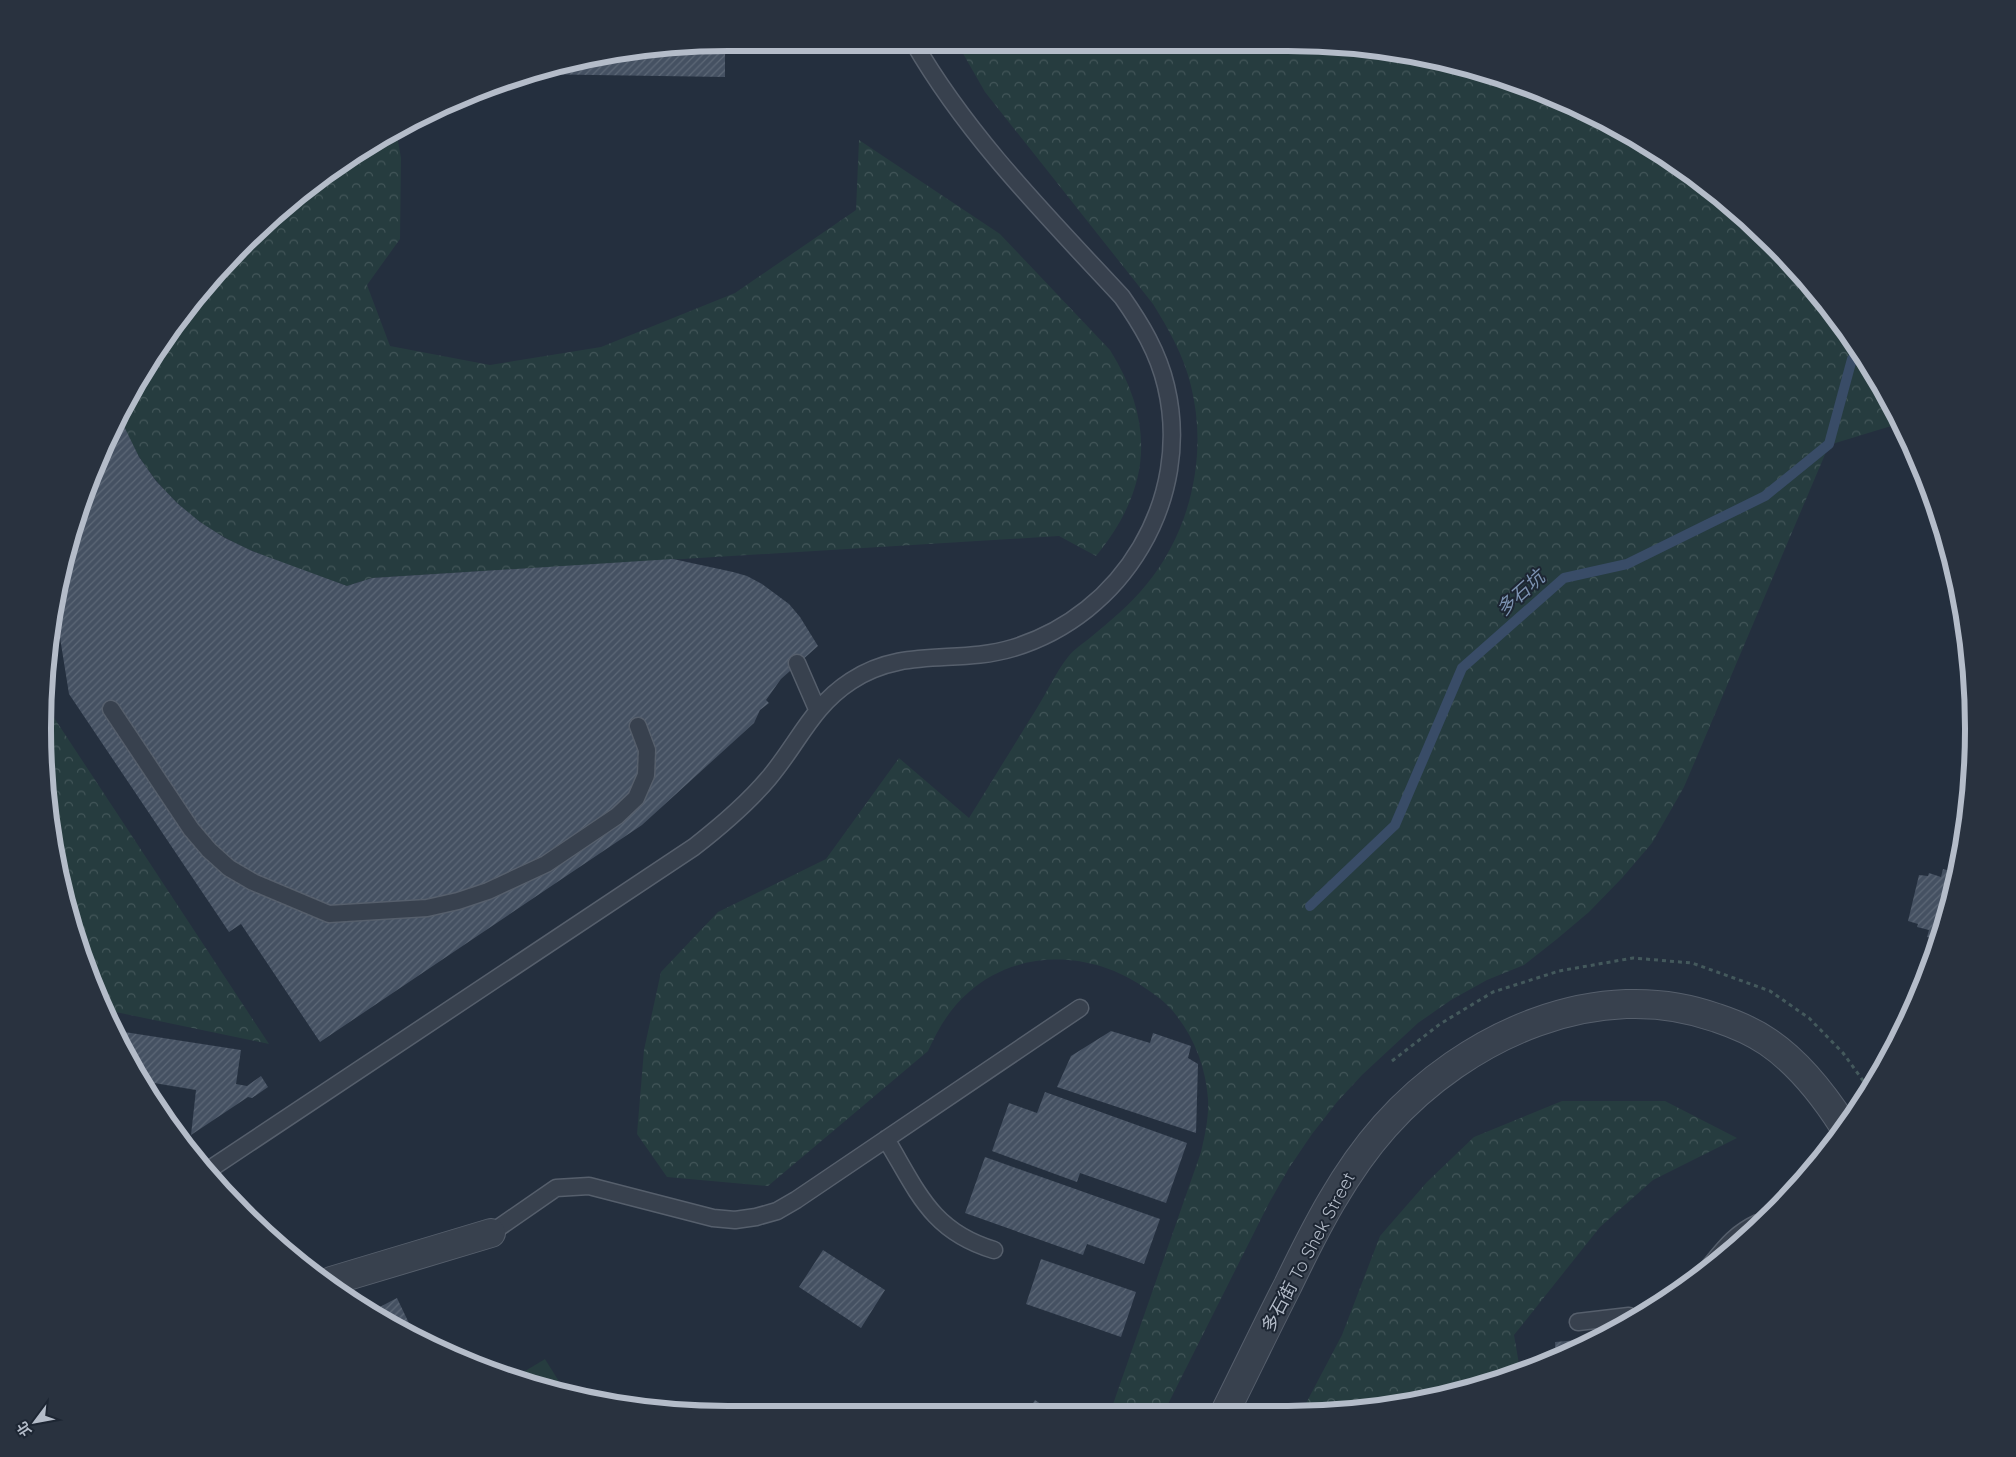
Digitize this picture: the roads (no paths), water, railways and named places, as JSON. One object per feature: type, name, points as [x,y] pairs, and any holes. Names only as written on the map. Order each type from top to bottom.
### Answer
[{"type":"street","name":"多石街 To Shek Street","points":[[1228,1406],[1307,1246],[1332,1200],[1357,1161],[1385,1126],[1420,1091],[1454,1064],[1526,1026],[1568,1012],[1606,1005],[1641,1003],[1670,1006],[1703,1013],[1739,1026],[1768,1042],[1810,1079],[1840,1121]]},
{"type":"street","points":[[335,1280],[491,1234]]},
{"type":"lane","points":[[213,1168],[701,842],[746,804],[769,779],[817,709],[840,689],[872,670],[896,661],[921,657],[980,655],[1013,648],[1044,637],[1073,620],[1099,600],[1117,582],[1141,548],[1156,518],[1166,486],[1171,453],[1171,420],[1166,387],[1156,354],[1141,324],[1122,297],[983,144],[954,106],[920,51]]},
{"type":"lane","points":[[797,663],[817,709]]},
{"type":"lane","points":[[111,709],[191,829],[209,850],[229,868],[253,882],[329,914],[427,908],[458,901],[510,882],[546,864],[617,816],[636,798],[646,775],[647,750],[638,726]]},
{"type":"lane","points":[[491,1234],[556,1188],[589,1186],[713,1218],[735,1220],[756,1218],[777,1211],[1080,1008]]},
{"type":"lane","points":[[886,1139],[918,1193],[936,1217],[961,1238],[994,1250]]},
{"type":"lane","points":[[1578,1322],[1623,1317]]},
{"type":"waterway","name":"多石坑","points":[[1310,906],[1395,825],[1462,668],[1564,578],[1627,564],[1765,496],[1829,444],[1852,359],[1854,358]]}]
